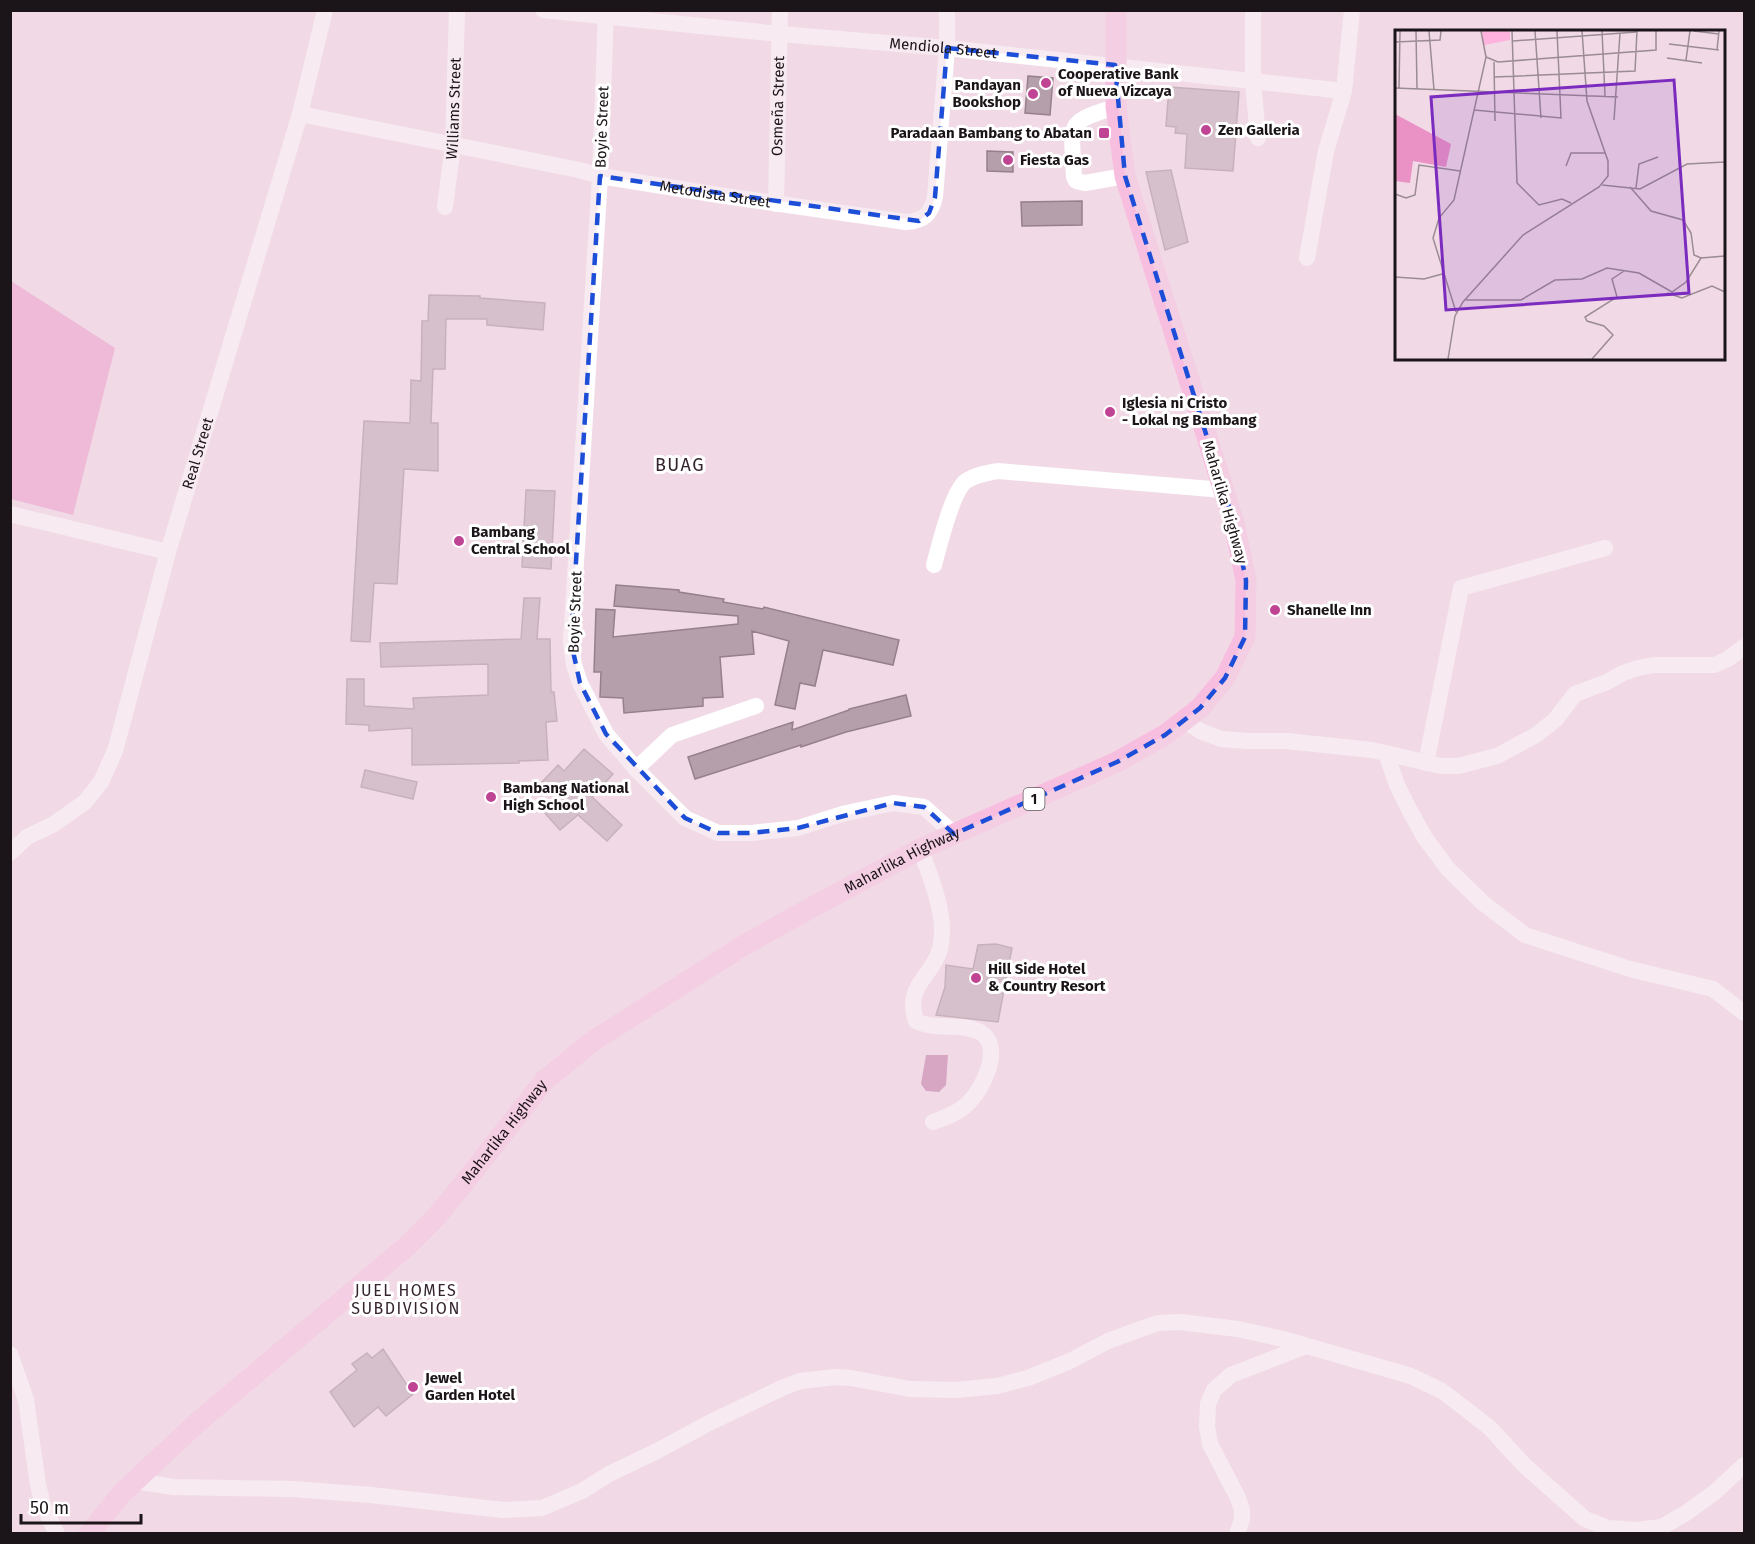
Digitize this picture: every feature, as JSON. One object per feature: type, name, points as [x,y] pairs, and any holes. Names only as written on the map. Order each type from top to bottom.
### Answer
[{"type":"main road","name":"Maharlika Highway","points":[[89,1533],[122,1493],[198,1422],[407,1246],[436,1217],[545,1080],[593,1041],[746,944],[920,849],[1117,762],[1165,735],[1200,708],[1225,678],[1245,637],[1246,580],[1234,523],[1125,176],[1116,107],[1116,10]]},
{"type":"street","name":"Real Street","points":[[10,852],[27,837],[54,824],[85,802],[101,782],[115,751],[168,552],[300,114],[325,10]]},
{"type":"street","name":"Williams Street","points":[[445,207],[453,146],[457,10]]},
{"type":"street","name":"Mendiola Street","points":[[543,10],[606,14],[780,34],[947,48],[1344,91]]},
{"type":"street","name":"Osmeña Street","points":[[776,204],[780,10]]},
{"type":"street","name":"Metodista Street","points":[[300,114],[600,176],[776,204],[906,222],[919,221],[925,218],[935,197],[947,48],[947,10]]},
{"type":"street","points":[[1253,10],[1253,81],[1258,138]]},
{"type":"street","points":[[1307,258],[1326,151],[1344,91],[1352,10]]},
{"type":"street","name":"Boyie Street","points":[[606,14],[600,176],[571,642],[574,665],[591,706],[606,734],[636,769],[685,818],[718,833],[751,833],[798,828],[842,814],[893,803],[924,807],[954,834]]},
{"type":"street","points":[[1116,107],[1089,115],[1076,124],[1072,132],[1074,177],[1076,181],[1085,183],[1125,176]]},
{"type":"street","points":[[934,565],[955,496],[964,482],[980,475],[998,471],[1222,490]]},
{"type":"street","points":[[10,514],[168,552]]},
{"type":"street","points":[[1426,763],[1461,588],[1605,548]]},
{"type":"street","points":[[1184,720],[1200,731],[1221,739],[1286,741],[1386,753],[1441,766],[1458,766],[1497,756],[1536,735],[1555,720],[1570,700],[1584,690],[1638,668],[1654,665],[1714,665],[1744,647]]},
{"type":"street","points":[[636,769],[672,735],[756,706]]},
{"type":"street","points":[[1386,753],[1397,785],[1410,811],[1425,838],[1448,869],[1483,903],[1525,935],[1630,969],[1713,989],[1744,1013]]},
{"type":"street","points":[[920,849],[940,913],[941,947],[929,972],[915,987],[912,1000],[916,1021],[923,1025],[963,1027],[977,1031],[986,1036],[991,1050],[986,1078],[966,1106],[950,1116],[933,1122]]},
{"type":"street","points":[[134,1481],[174,1487],[360,1494],[478,1508],[524,1510],[542,1508],[574,1495],[609,1474],[709,1423],[800,1381],[836,1377],[910,1389],[957,1390],[997,1386],[1028,1378],[1108,1341],[1158,1323],[1180,1322],[1238,1329],[1306,1346],[1411,1376],[1442,1391],[1490,1428],[1524,1465],[1602,1533]]},
{"type":"street","points":[[1237,1533],[1242,1519],[1242,1510],[1210,1444],[1207,1427],[1208,1404],[1214,1390],[1231,1376],[1306,1346]]},
{"type":"street","points":[[10,1354],[26,1400],[31,1424],[33,1456],[41,1495],[57,1533]]},
{"type":"street","points":[[1585,1518],[1622,1530],[1662,1527],[1708,1497],[1744,1465]]},
{"type":"highlighted area","points":[[947,48],[1115,65],[1125,176],[1234,523],[1246,580],[1245,637],[1225,678],[1200,708],[1165,735],[1117,762],[954,834],[924,807],[893,803],[798,828],[751,833],[718,833],[685,818],[606,734],[580,683],[571,642],[600,176],[919,221],[929,213],[935,197]]},
{"type":"shaded area","points":[[11,281],[115,348],[73,515],[11,499]]},
{"type":"shaded area","points":[[926,1055],[948,1055],[946,1085],[939,1092],[926,1091],[921,1084]]},
{"type":"building","points":[[1028,76],[1053,78],[1050,115],[1025,113]]},
{"type":"building","name":"Zen Galleria","points":[[1169,87],[1239,92],[1233,171],[1185,168],[1187,134],[1175,133],[1176,127],[1166,126]]},
{"type":"building","points":[[987,151],[1013,152],[1013,172],[987,171]]},
{"type":"building","points":[[1171,170],[1188,242],[1165,250],[1146,172]]},
{"type":"building","points":[[1082,201],[1082,225],[1022,226],[1021,202]]},
{"type":"building","points":[[429,295],[480,296],[480,298],[545,303],[543,330],[487,325],[487,319],[446,319],[445,369],[433,369],[431,423],[438,423],[438,471],[404,469],[397,584],[374,583],[370,642],[351,641],[364,421],[410,423],[411,380],[421,381],[422,321],[428,321]]},
{"type":"building","points":[[526,490],[555,491],[551,569],[522,567]]},
{"type":"building","points":[[616,585],[679,590],[679,592],[724,599],[723,602],[763,609],[764,607],[899,640],[893,665],[823,650],[815,686],[800,683],[795,709],[775,705],[789,641],[752,631],[754,654],[720,657],[723,697],[703,698],[703,706],[624,713],[623,698],[600,697],[601,672],[594,672],[596,609],[615,610],[613,637],[738,624],[738,616],[614,606]]},
{"type":"building","points":[[524,598],[540,598],[537,639],[550,639],[551,692],[554,692],[557,721],[546,722],[548,760],[519,761],[519,763],[412,765],[412,728],[369,731],[369,725],[346,724],[347,679],[364,679],[364,706],[414,709],[413,698],[488,695],[488,664],[381,667],[380,643],[521,639]]},
{"type":"building","points":[[906,695],[911,716],[846,732],[801,747],[801,745],[695,779],[688,757],[793,722],[792,730],[849,709]]},
{"type":"building","points":[[584,749],[613,774],[592,797],[622,825],[607,841],[578,815],[560,830],[543,811],[559,797],[542,782],[558,765],[564,771]]},
{"type":"building","points":[[365,770],[417,782],[413,799],[361,787]]},
{"type":"building","name":"Hill Side Hotel & Country Resort","points":[[996,944],[1012,948],[998,1022],[936,1015],[945,987],[946,965],[973,969],[978,945]]},
{"type":"building","name":"Jewel Garden Hotel","points":[[383,1349],[413,1394],[386,1416],[378,1407],[354,1427],[330,1392],[357,1370],[352,1364],[367,1353],[372,1358]]},
{"type":"place","name":"Cooperative Bank of Nueva Vizcaya","points":[[1046,83]]},
{"type":"place","name":"Pandayan Bookshop","points":[[1033,94]]},
{"type":"place","name":"Zen Galleria","points":[[1206,130]]},
{"type":"place","name":"Paradaan Bambang to Abatan","points":[[1104,133]]},
{"type":"place","name":"Fiesta Gas","points":[[1008,160]]},
{"type":"place","name":"Iglesia ni Cristo - Lokal ng Bambang","points":[[1110,412]]},
{"type":"place","name":"Bambang Central School","points":[[459,541]]},
{"type":"place","name":"Shanelle Inn","points":[[1275,610]]},
{"type":"place","name":"Bambang National High School","points":[[491,797]]},
{"type":"place","name":"Hill Side Hotel & Country Resort","points":[[976,978]]},
{"type":"place","name":"Jewel Garden Hotel","points":[[413,1387]]},
{"type":"district","name":"BUAG","points":[[680,465]]},
{"type":"district","name":"JUEL HOMES SUBDIVISION","points":[[406,1299]]}]
